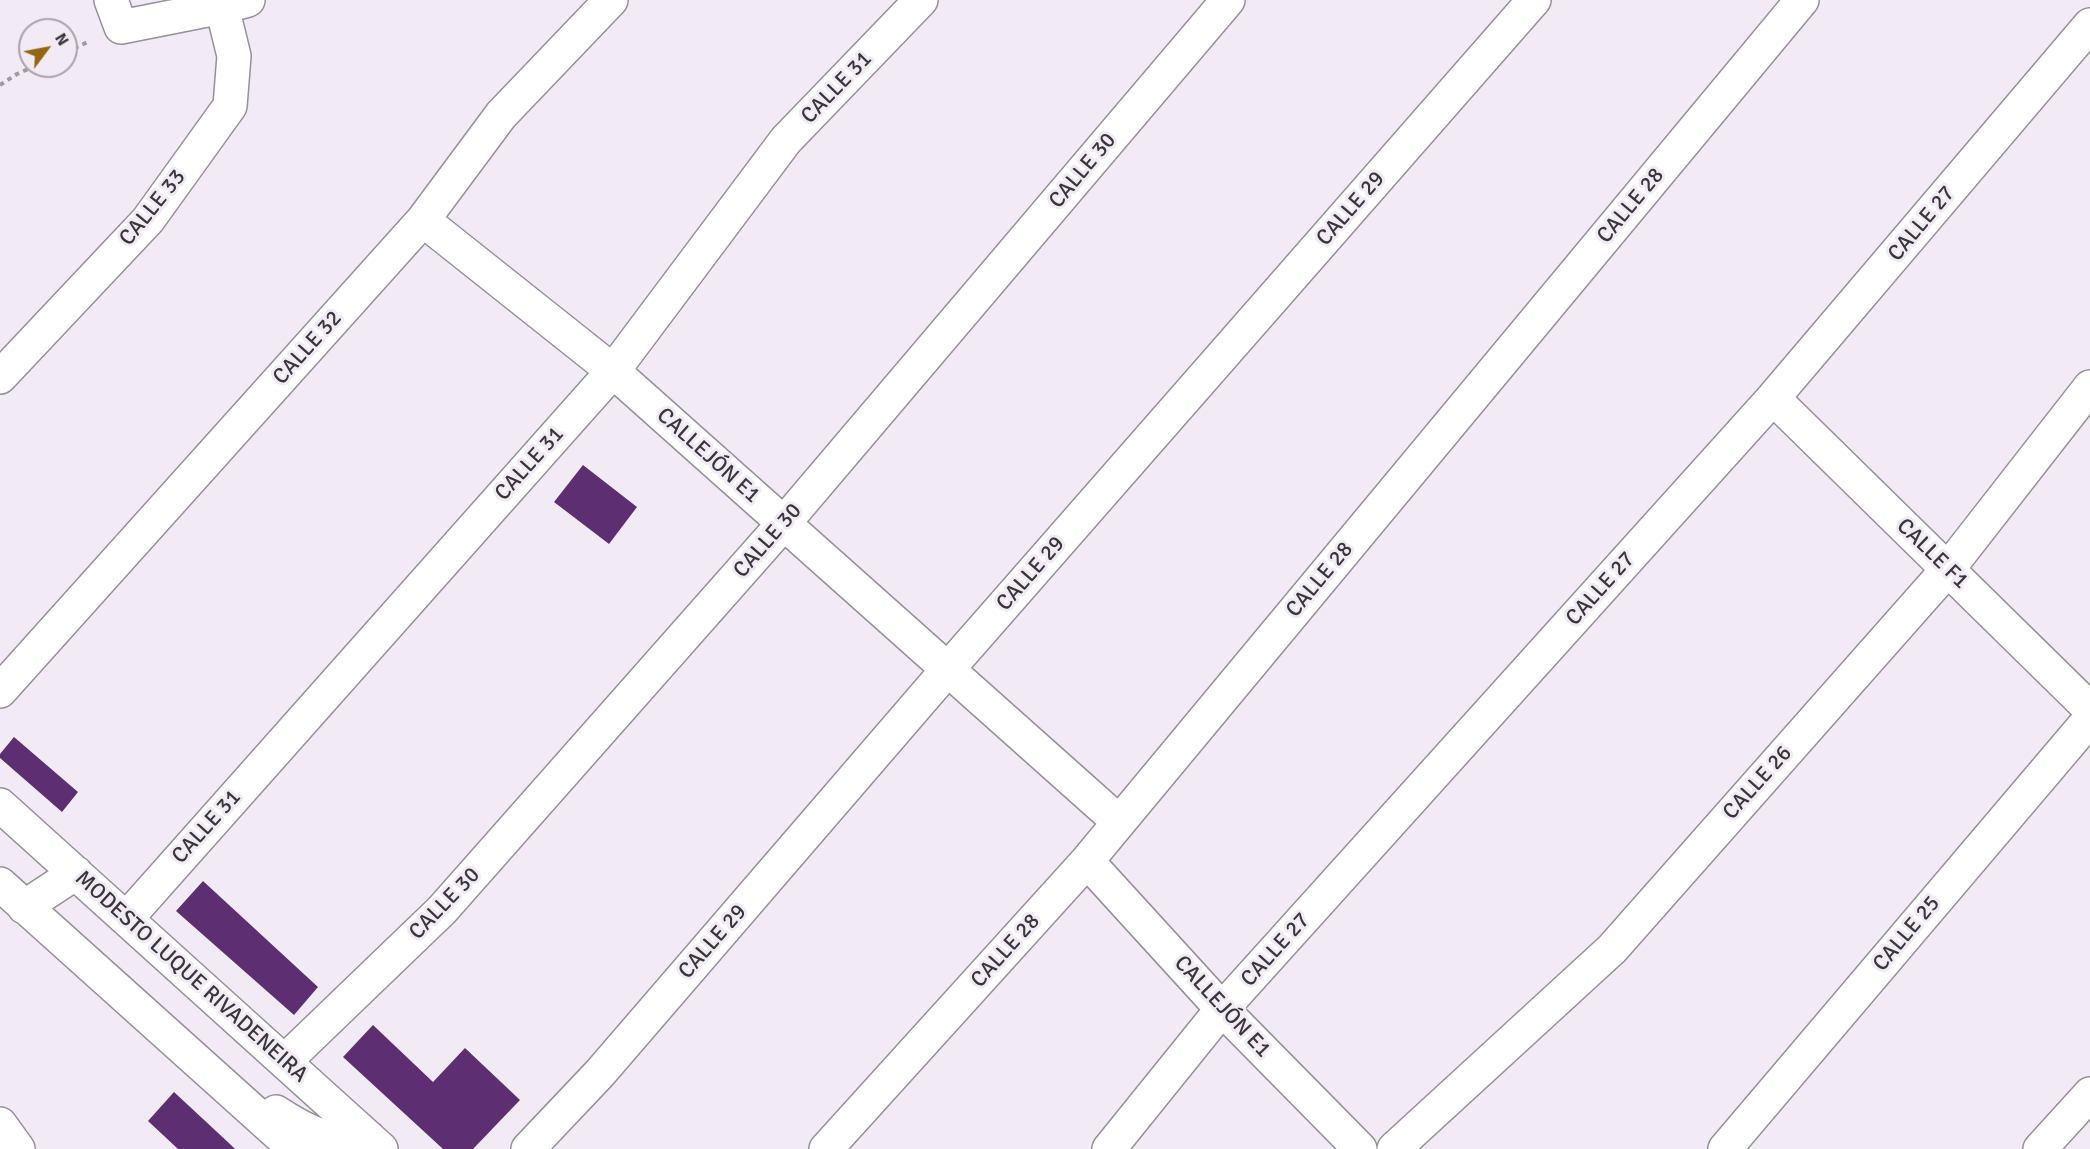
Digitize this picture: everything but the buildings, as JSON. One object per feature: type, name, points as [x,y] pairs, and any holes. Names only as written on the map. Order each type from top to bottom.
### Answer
[{"type":"street","name":"CALLE 32","points":[[0,691],[423,220],[501,115],[611,0]]},
{"type":"street","name":"CALLE 31","points":[[127,918],[613,371],[786,140],[921,0]]},
{"type":"street","name":"CALLE 30","points":[[285,1061],[442,910],[784,523],[1228,0]]},
{"type":"street","name":"CALLE 29","points":[[528,1149],[600,1073],[948,669],[1534,0]]},
{"type":"street","name":"CALLE 28","points":[[826,1149],[1088,861],[1802,0]]},
{"type":"street","points":[[116,14],[235,4]]},
{"type":"street","name":"CALLE 33","points":[[0,377],[148,220],[230,106],[235,4]]},
{"type":"street","name":"CALLE 27","points":[[1108,1149],[1222,1009],[1773,398],[2090,25]]},
{"type":"street","name":"CALLEJÓN E1","points":[[423,220],[613,371],[1119,822]]},
{"type":"street","name":"CALLE 26","points":[[1394,1149],[1611,949],[1948,569],[2090,387]]},
{"type":"street","name":"CALLE F1","points":[[1773,398],[2090,709]]},
{"type":"street","name":"CALLE 25","points":[[1725,1149],[2090,719]]},
{"type":"street","name":"MODESTO LUQUE RIVADENEIRA","points":[[0,805],[375,1144]]},
{"type":"street","name":"CALLEJÓN E1","points":[[1088,861],[1222,1009],[1360,1149]]},
{"type":"street","points":[[24,907],[76,873]]},
{"type":"street","points":[[0,884],[295,1149]]},
{"type":"street","points":[[212,1075],[317,1138],[343,1144],[375,1144]]},
{"type":"street","points":[[2040,1149],[2090,1094]]},
{"type":"street","points":[[0,1124],[18,1149]]},
{"type":"path","points":[[0,85],[18,75]]}]
